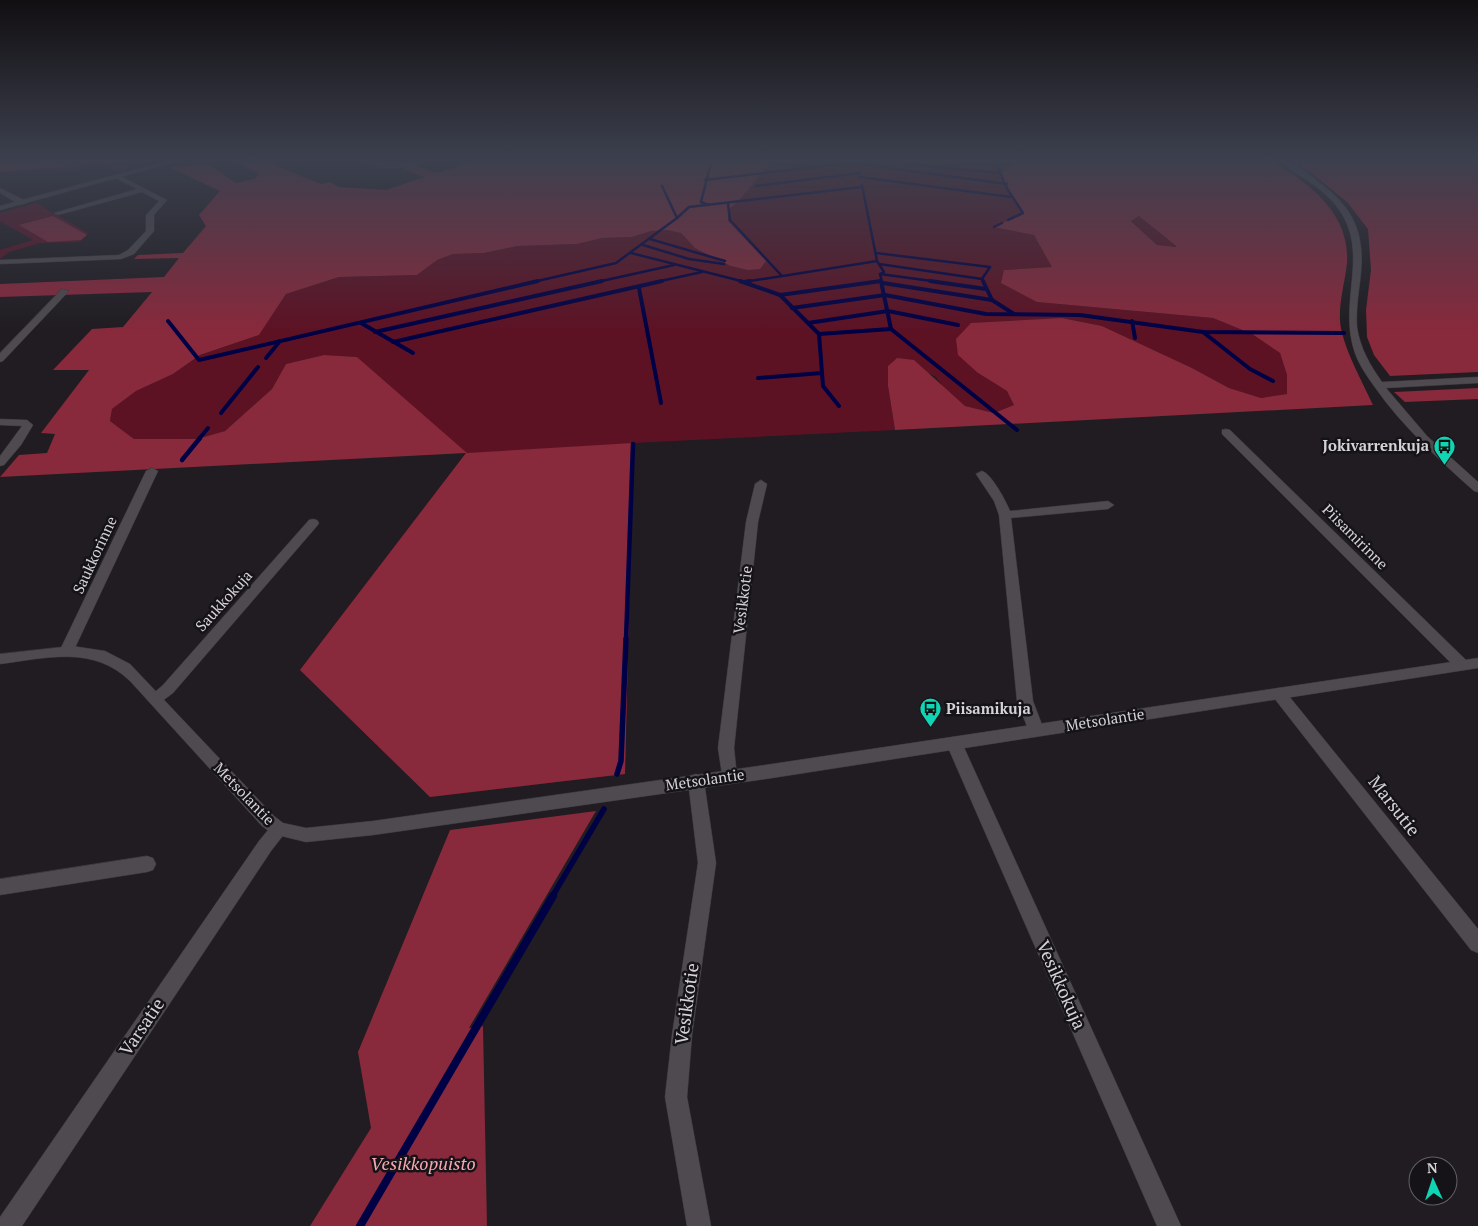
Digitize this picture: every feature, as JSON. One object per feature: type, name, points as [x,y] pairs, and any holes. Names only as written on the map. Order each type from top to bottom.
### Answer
[{"type":"street","points":[[0,262],[125,256],[150,231],[150,216]]},
{"type":"street","points":[[1346,216],[1352,224],[1357,238],[1358,254],[1351,302],[1352,326],[1360,357],[1410,426],[1478,488]]},
{"type":"street","points":[[0,359],[65,291]]},
{"type":"street","points":[[1379,385],[1478,380]]},
{"type":"street","points":[[0,422],[19,421],[27,423],[28,426],[0,463]]},
{"type":"street","name":"Piisamirinne","points":[[1226,432],[1462,665]]},
{"type":"street","name":"Saukkorinne","points":[[66,652],[152,471]]},
{"type":"street","points":[[982,474],[1000,501],[1005,515],[1025,701],[1036,730]]},
{"type":"street","name":"Vesikkotie","points":[[729,776],[726,748],[752,522],[761,484]]},
{"type":"street","points":[[1005,515],[1108,505]]},
{"type":"street","name":"Saukkokuja","points":[[156,698],[168,689],[314,523]]},
{"type":"street","name":"Metsolantie","points":[[0,659],[66,652],[97,655],[114,660],[136,677],[268,821],[279,829],[306,834],[346,832],[696,781],[1478,663]]},
{"type":"street","name":"Marsutie","points":[[1279,694],[1478,944]]},
{"type":"street","name":"Vesikkokuja","points":[[954,743],[1169,1226]]},
{"type":"street","name":"Vesikkotie","points":[[696,781],[706,842],[707,863],[682,1035],[676,1096],[699,1226]]},
{"type":"street","name":"Varsatie","points":[[8,1226],[265,846],[279,829]]},
{"type":"street","points":[[0,887],[148,864]]},
{"type":"shaded area","points":[[0,216],[59,216],[88,233],[80,242],[40,243],[9,252],[0,259],[0,250],[33,240],[0,221]]},
{"type":"shaded area","points":[[728,216],[1016,216],[995,226],[1034,235],[1053,267],[1004,270],[1037,302],[1213,318],[1252,334],[1280,353],[1287,375],[1287,394],[1261,398],[1229,388],[1192,368],[1102,326],[1062,318],[978,373],[1007,391],[1014,405],[994,413],[965,406],[943,387],[936,377],[897,358],[888,366],[888,386],[895,430],[633,443],[625,774],[430,797],[300,670],[466,453],[357,357],[324,355],[286,364],[272,389],[225,431],[197,439],[134,439],[110,421],[112,409],[136,391],[173,374],[200,355],[259,335],[286,294],[339,277],[417,275],[437,260],[453,254],[484,253],[517,246],[577,244],[602,238],[632,237],[651,231],[668,230],[681,233],[695,248],[765,261],[728,221]]},
{"type":"shaded area","points":[[1139,216],[1177,247],[1157,245],[1131,220]]},
{"type":"green space","points":[[53,216],[87,235],[81,240],[48,242],[19,225]]},
{"type":"green space","points":[[200,216],[728,216],[728,221],[766,261],[760,269],[748,270],[731,266],[695,248],[681,233],[667,230],[651,231],[632,237],[602,238],[577,244],[517,246],[484,253],[453,254],[437,260],[417,275],[339,277],[286,294],[259,335],[200,355],[173,374],[136,391],[112,409],[110,421],[134,439],[197,439],[225,431],[272,389],[286,364],[324,355],[357,357],[467,453],[633,443],[625,774],[430,797],[300,670],[466,453],[0,477],[19,455],[47,453],[55,434],[41,433],[89,370],[53,370],[92,329],[123,327],[152,292],[0,297],[0,284],[164,277],[179,258],[134,259],[138,255],[183,253],[206,226]]},
{"type":"green space","points":[[1016,216],[1139,216],[1131,221],[1157,245],[1176,247],[1139,216],[1335,216],[1342,229],[1346,245],[1347,263],[1340,306],[1341,330],[1353,363],[1373,405],[895,430],[888,386],[888,366],[897,358],[914,360],[965,406],[994,413],[1014,405],[1007,391],[978,373],[958,355],[956,339],[971,323],[1062,318],[1102,326],[1192,368],[1229,388],[1261,398],[1287,394],[1287,375],[1280,353],[1252,334],[1213,318],[1037,302],[1001,283],[1004,270],[1052,267],[1034,235],[994,227]]},
{"type":"green space","points":[[1358,216],[1478,216],[1478,372],[1390,376],[1374,355],[1367,337],[1366,310],[1371,270],[1368,229]]},
{"type":"green space","points":[[1478,388],[1478,399],[1405,402],[1394,392]]},
{"type":"green space","name":"Vesikkopuisto","points":[[596,811],[469,1028],[483,1026],[487,1226],[310,1226],[371,1128],[358,1052],[450,830]]},
{"type":"waterway","points":[[730,216],[730,220],[781,275]]},
{"type":"waterway","points":[[868,216],[877,261]]},
{"type":"waterway","points":[[1008,220],[1016,216]]},
{"type":"waterway","points":[[533,282],[616,263],[677,218]]},
{"type":"waterway","points":[[994,227],[1002,223]]},
{"type":"waterway","points":[[650,239],[725,261]]},
{"type":"waterway","points":[[643,245],[689,259],[724,264]]},
{"type":"waterway","points":[[631,253],[745,282]]},
{"type":"waterway","points":[[876,253],[990,267],[982,279]]},
{"type":"waterway","points":[[745,282],[877,261]]},
{"type":"waterway","points":[[877,261],[884,272],[880,274]]},
{"type":"waterway","points":[[879,264],[982,279]]},
{"type":"waterway","points":[[597,282],[674,265]]},
{"type":"waterway","points":[[656,282],[702,272]]},
{"type":"waterway","points":[[880,274],[939,282]]},
{"type":"waterway","points":[[880,274],[882,281]]},
{"type":"waterway","points":[[280,341],[538,281]]},
{"type":"waterway","points":[[376,332],[602,281]]},
{"type":"waterway","points":[[394,342],[662,281]]},
{"type":"waterway","points":[[740,281],[780,295]]},
{"type":"waterway","points":[[745,282],[750,281]]},
{"type":"waterway","points":[[780,295],[878,281]]},
{"type":"waterway","points":[[872,282],[878,281]]},
{"type":"waterway","points":[[881,281],[884,295]]},
{"type":"waterway","points":[[930,281],[986,289]]},
{"type":"waterway","points":[[983,281],[992,300]]},
{"type":"waterway","points":[[883,283],[992,300]]},
{"type":"waterway","points":[[639,288],[661,403]]},
{"type":"waterway","points":[[780,295],[793,308]]},
{"type":"waterway","points":[[793,308],[884,295]]},
{"type":"waterway","points":[[884,295],[887,311]]},
{"type":"waterway","points":[[884,295],[986,314],[1080,315],[1132,322]]},
{"type":"waterway","points":[[992,300],[1014,314]]},
{"type":"waterway","points":[[793,308],[808,323]]},
{"type":"waterway","points":[[808,323],[887,311]]},
{"type":"waterway","points":[[887,311],[891,329]]},
{"type":"waterway","points":[[887,311],[958,325]]},
{"type":"waterway","points":[[168,321],[199,360],[280,341]]},
{"type":"waterway","points":[[1132,322],[1203,332]]},
{"type":"waterway","points":[[1132,322],[1135,338]]},
{"type":"waterway","points":[[361,323],[376,332]]},
{"type":"waterway","points":[[808,323],[819,334]]},
{"type":"waterway","points":[[819,334],[891,329]]},
{"type":"waterway","points":[[891,329],[1017,430]]},
{"type":"waterway","points":[[376,332],[394,342]]},
{"type":"waterway","points":[[1203,332],[1344,333]]},
{"type":"waterway","points":[[1203,332],[1250,369],[1273,381]]},
{"type":"waterway","points":[[819,334],[822,373]]},
{"type":"waterway","points":[[266,358],[280,341]]},
{"type":"waterway","points":[[394,342],[413,353]]},
{"type":"waterway","points":[[221,413],[258,367]]},
{"type":"waterway","points":[[758,378],[822,373]]},
{"type":"waterway","points":[[822,373],[823,386],[839,406]]},
{"type":"waterway","points":[[199,439],[208,428]]},
{"type":"waterway","points":[[182,460],[200,438]]},
{"type":"waterway","points":[[626,640],[633,444]]},
{"type":"waterway","points":[[617,774],[621,761],[626,639]]},
{"type":"waterway","points":[[552,897],[604,809]]},
{"type":"waterway","points":[[360,1226],[553,896]]},
{"type":"place","name":"Jokivarrenkuja","points":[[1445,465]]},
{"type":"place","name":"Piisamikuja","points":[[930,728]]}]
